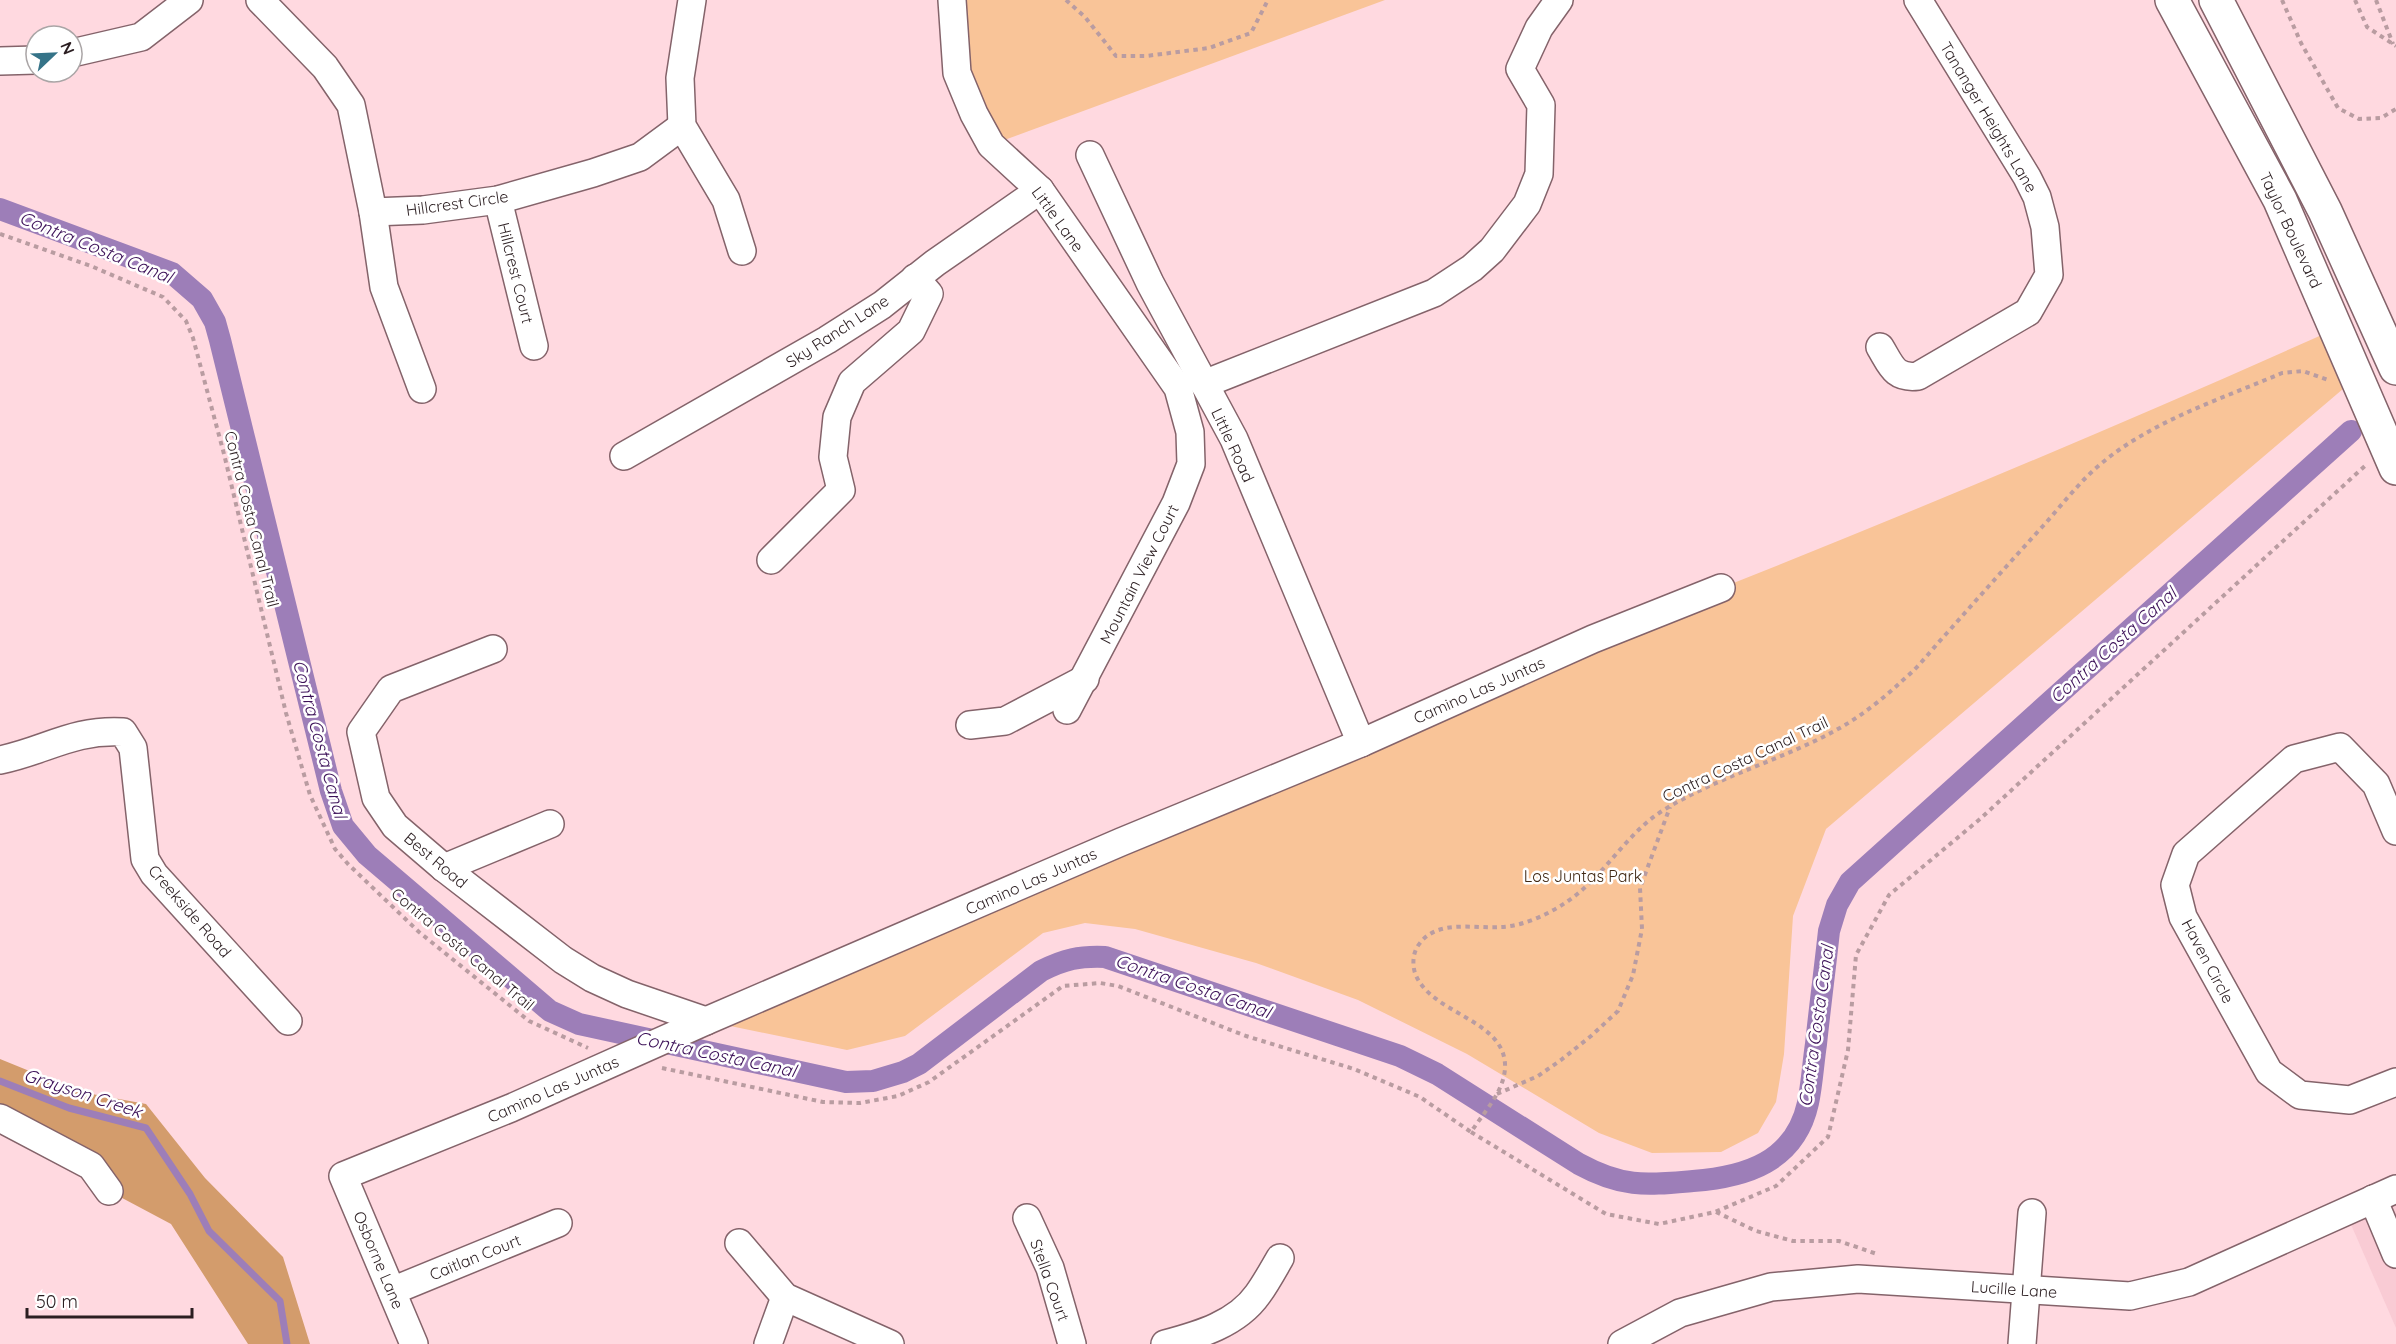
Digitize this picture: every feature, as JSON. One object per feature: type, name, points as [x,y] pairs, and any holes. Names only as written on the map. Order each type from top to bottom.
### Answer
[{"type":"main road","name":"Taylor Boulevard","points":[[2172,0],[2280,200],[2383,464]]},
{"type":"main road","points":[[2216,0],[2325,211],[2396,369]]},
{"type":"street","points":[[84,50],[141,37],[189,0]]},
{"type":"street","points":[[260,0],[325,67],[351,105],[373,212],[384,288],[422,389]]},
{"type":"street","points":[[692,0],[680,78],[682,126],[726,200],[742,251]]},
{"type":"street","name":"Little Lane","points":[[952,0],[957,73],[974,114],[991,145],[1040,190],[1178,388],[1190,432]]},
{"type":"street","points":[[1204,384],[1434,293],[1472,268],[1492,250],[1527,204],[1539,174],[1540,105],[1520,69],[1539,28],[1558,0]]},
{"type":"street","name":"Tananger Heights Lane","points":[[1880,347],[1895,372],[1906,377],[1918,376],[2028,312],[2049,275],[2045,226],[2037,197],[1918,0]]},
{"type":"street","points":[[0,61],[24,60]]},
{"type":"street","name":"Hillcrest Circle","points":[[373,212],[423,210],[498,200],[640,157],[682,126]]},
{"type":"street","name":"Little Road","points":[[1090,155],[1150,283],[1234,439],[1361,742]]},
{"type":"street","name":"Sky Ranch Lane","points":[[624,456],[827,340],[882,305],[915,278],[1040,190]]},
{"type":"street","name":"Hillcrest Court","points":[[498,200],[534,346]]},
{"type":"street","points":[[771,560],[841,490],[833,457],[837,417],[852,381],[911,332],[929,294],[915,278]]},
{"type":"street","name":"Mountain View Court","points":[[1067,710],[1085,680],[1176,502],[1191,464],[1190,432]]},
{"type":"street","name":"Camino Las Juntas","points":[[343,1176],[511,1108],[1121,842],[1361,742],[1593,639],[1721,588]]},
{"type":"street","name":"Best Road","points":[[493,649],[390,688],[361,732],[376,798],[395,826],[444,868],[563,960],[592,978],[697,1025]]},
{"type":"street","points":[[970,725],[1005,721],[1085,680]]},
{"type":"street","name":"Creekside Road","points":[[3,759],[75,735],[108,731],[123,732],[133,748],[142,842],[149,867],[288,1021]]},
{"type":"street","name":"Haven Circle","points":[[2396,831],[2376,784],[2340,747],[2294,759],[2186,854],[2175,885],[2183,917],[2269,1072],[2300,1095],[2350,1100],[2396,1082]]},
{"type":"street","points":[[444,868],[550,824]]},
{"type":"street","points":[[0,1118],[91,1166],[109,1191]]},
{"type":"street","name":"Osborne Lane","points":[[343,1176],[414,1344]]},
{"type":"street","points":[[2384,1194],[2396,1254]]},
{"type":"street","name":"Lucille Lane","points":[[1622,1344],[1680,1313],[1771,1287],[1858,1279],[2130,1296],[2189,1282],[2384,1194]]},
{"type":"street","points":[[2022,1344],[2032,1213]]},
{"type":"street","name":"Stella Court","points":[[1027,1218],[1050,1268],[1072,1344]]},
{"type":"street","name":"Caitlan Court","points":[[392,1291],[558,1223]]},
{"type":"street","points":[[739,1243],[785,1297],[890,1344]]},
{"type":"street","points":[[1165,1344],[1189,1338],[1229,1322],[1257,1296],[1280,1258]]},
{"type":"street","points":[[768,1344],[785,1297]]},
{"type":"path","points":[[1066,0],[1085,18],[1116,56],[1146,56],[1209,48],[1251,33],[1268,0]]},
{"type":"path","points":[[2282,0],[2301,43],[2338,108],[2359,119],[2381,118],[2396,109]]},
{"type":"path","points":[[2355,0],[2367,27],[2395,45]]},
{"type":"path","points":[[2376,0],[2395,45]]},
{"type":"path","name":"Contra Costa Canal Trail","points":[[0,234],[91,266],[163,297],[186,321],[193,338],[221,444],[310,795],[335,849],[348,864],[419,932],[529,1021],[566,1040],[625,1057],[823,1102],[870,1101],[898,1096],[929,1082],[1063,986],[1100,983],[1118,986],[1246,1036],[1354,1069],[1420,1097],[1471,1132],[1496,1097],[1505,1070],[1500,1047],[1491,1035],[1431,996],[1421,986],[1412,964],[1419,944],[1426,937],[1446,928],[1502,927],[1524,923],[1564,904],[1600,873],[1640,826],[1670,806],[1692,794],[1811,742],[1846,724],[1876,703],[1905,679],[2096,468],[2125,447],[2168,422],[2282,373],[2303,371],[2320,379],[2333,381],[2329,371]]},
{"type":"path","points":[[1471,1132],[1606,1214],[1659,1224],[1715,1212],[1776,1186],[1828,1137],[1848,1050],[1856,955],[1889,895],[1980,819],[2383,464]]},
{"type":"path","points":[[1496,1097],[1538,1076],[1554,1065],[1618,1011],[1633,975],[1642,929],[1640,888],[1670,806]]},
{"type":"path","points":[[1715,1212],[1756,1231],[1793,1241],[1839,1241],[1883,1256]]},
{"type":"shaded area","points":[[0,1059],[81,1092],[146,1104],[205,1178],[283,1257],[310,1344],[248,1344],[171,1224],[109,1191],[0,1118]]},
{"type":"shaded area","points":[[2396,1189],[2396,1328],[2346,1213]]},
{"type":"green space","points":[[952,0],[1385,0],[991,145],[974,114]]},
{"type":"green space","name":"Los Juntas Park","points":[[2335,329],[2357,377],[1826,829],[1793,916],[1784,1054],[1776,1102],[1758,1133],[1721,1152],[1652,1153],[1599,1133],[1467,1054],[1358,1000],[1256,963],[1135,929],[1085,923],[1043,933],[905,1036],[847,1050],[706,1021],[1721,588],[2106,429]]},
{"type":"waterway","name":"Contra Costa Canal","points":[[0,209],[172,273],[202,299],[215,322],[220,340],[331,791],[343,826],[367,855],[550,1011],[579,1024],[846,1082],[873,1081],[903,1072],[919,1064],[1041,971],[1072,959],[1105,957],[1400,1056],[1437,1074],[1579,1164],[1609,1177],[1635,1183],[1713,1179],[1749,1170],[1766,1163],[1780,1153],[1792,1140],[1802,1123],[1808,1103],[1829,931],[1837,905],[1850,882],[2351,431]]},
{"type":"waterway","name":"Grayson Creek","points":[[0,1081],[69,1108],[146,1128],[190,1194],[209,1231],[280,1301],[287,1344]]}]
